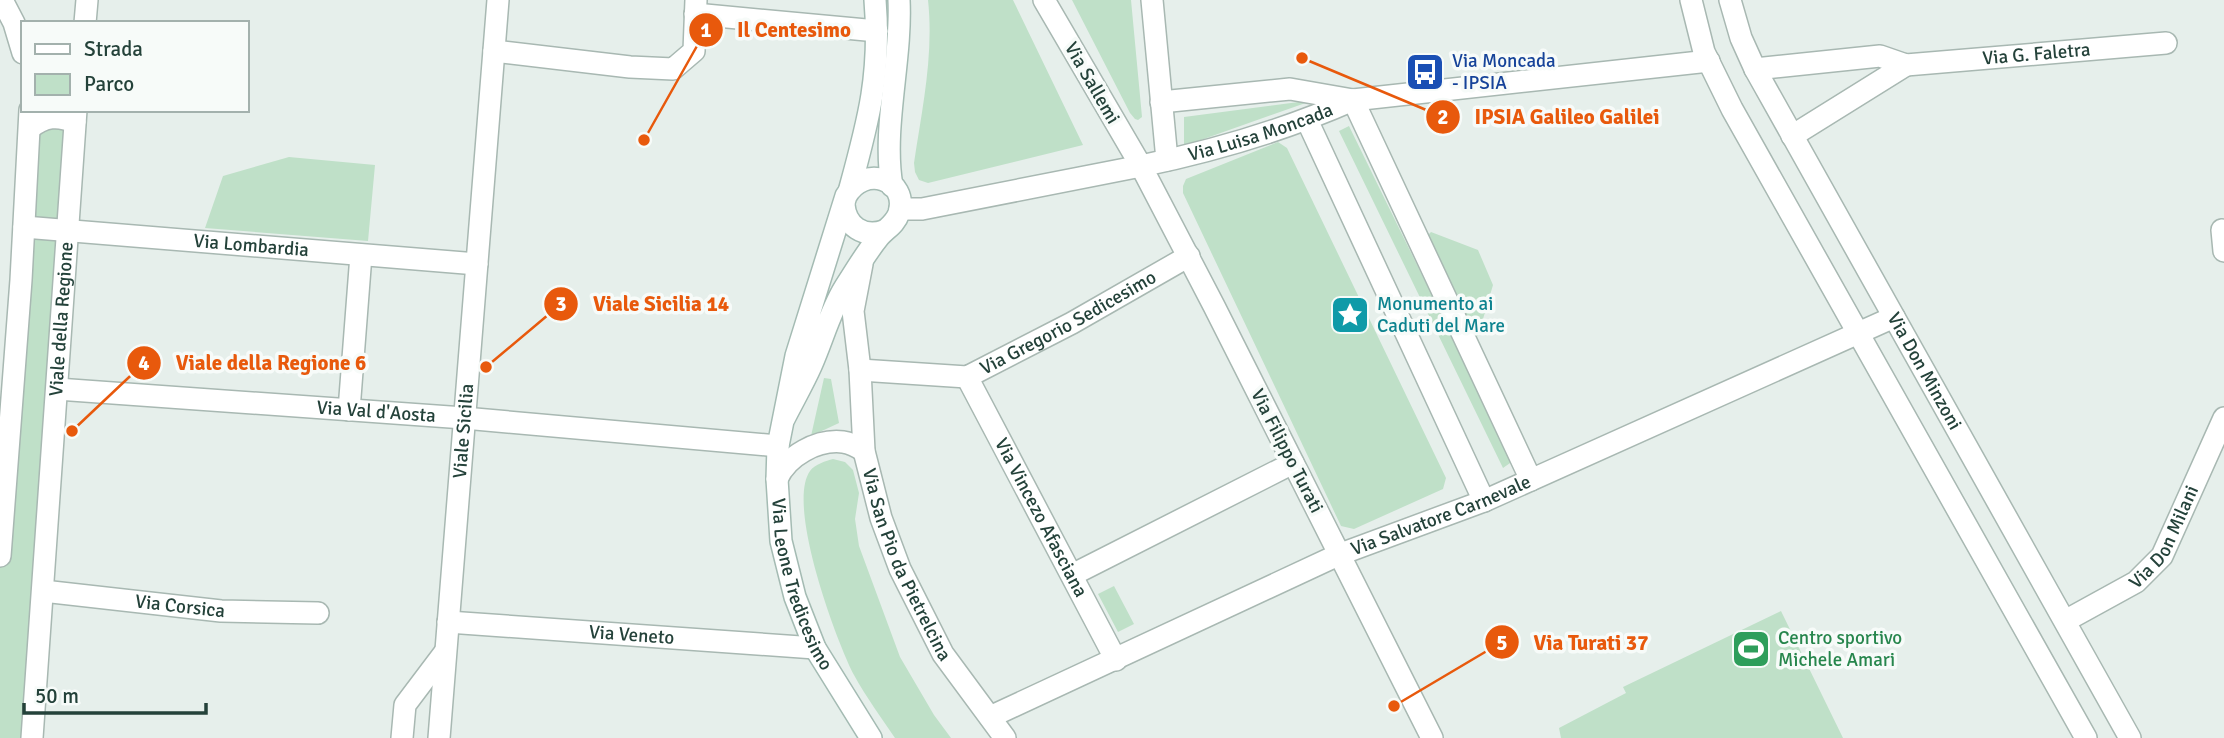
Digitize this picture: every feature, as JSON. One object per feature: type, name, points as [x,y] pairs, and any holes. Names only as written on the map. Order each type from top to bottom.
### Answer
[{"type":"street","points":[[2,0],[14,23],[21,46]]},
{"type":"street","points":[[85,21],[87,0]]},
{"type":"street","name":"Viale Sicilia","points":[[439,738],[498,0]]},
{"type":"street","points":[[784,419],[796,356],[847,196],[873,99],[877,31],[875,0]]},
{"type":"street","points":[[892,186],[891,132],[899,0]]},
{"type":"street","name":"Via Sallemi","points":[[1044,0],[1141,166]]},
{"type":"street","points":[[1152,0],[1167,160]]},
{"type":"street","name":"Via Don Minzoni","points":[[1691,0],[1695,21],[1709,61],[1732,109],[2086,738]]},
{"type":"street","name":"Via Don Minzoni","points":[[1730,0],[1741,38],[1755,69],[2130,738]]},
{"type":"street","points":[[494,51],[630,67],[673,69],[694,51],[695,7],[877,31]]},
{"type":"street","name":"Via G. Faletra","points":[[1906,65],[2166,44]]},
{"type":"street","points":[[1755,69],[1880,56],[1906,65]]},
{"type":"street","name":"Via Luisa Moncada","points":[[900,209],[922,209],[1167,160],[1307,121],[1353,100],[1709,61]]},
{"type":"street","points":[[1792,136],[1906,65]]},
{"type":"street","points":[[1161,102],[1290,89],[1353,100],[1531,480]]},
{"type":"street","points":[[0,556],[30,119],[76,116]]},
{"type":"street","name":"Viale della Regione","points":[[32,738],[76,116]]},
{"type":"street","points":[[1307,121],[1484,501]]},
{"type":"street","name":"Via Filippo Turati","points":[[1141,166],[1432,738]]},
{"type":"street","points":[[784,419],[811,366],[833,307],[863,263],[869,249],[894,223],[900,209],[898,194],[892,186],[876,177],[866,178],[847,196],[845,214],[856,229],[871,233],[884,231]]},
{"type":"street","name":"Via Lombardia","points":[[24,227],[477,264]]},
{"type":"street","points":[[349,410],[361,255]]},
{"type":"street","name":"Via Gregorio Sedicesimo","points":[[860,370],[967,377],[1072,323],[1189,256]]},
{"type":"street","name":"Via San Pio da Pietrelcina","points":[[863,263],[853,311],[860,370],[864,451],[881,518],[900,569],[943,654],[1005,738]]},
{"type":"street","name":"Via Salvatore Carnevale","points":[[990,717],[1338,555],[1484,501],[1894,317]]},
{"type":"street","name":"Via Vincezo Afasciana","points":[[967,377],[1116,660]]},
{"type":"street","name":"Via Val d'Aosta","points":[[57,389],[464,418],[778,446]]},
{"type":"street","name":"Via Don Milani","points":[[2064,621],[2136,582],[2162,556],[2224,418]]},
{"type":"street","name":"Via Leone Tredicesimo","points":[[784,419],[778,446],[777,479],[781,541],[795,597],[815,648],[871,738]]},
{"type":"street","points":[[777,479],[783,467],[795,456],[824,444],[842,442],[864,451]]},
{"type":"street","points":[[1072,575],[1293,463]]},
{"type":"street","name":"Via Corsica","points":[[43,592],[221,611],[318,613]]},
{"type":"street","name":"Via Veneto","points":[[448,622],[815,648]]},
{"type":"street","points":[[402,738],[405,705],[445,651]]},
{"type":"green space","points":[[928,0],[1013,0],[1083,145],[928,183],[919,180],[914,163],[928,62]]},
{"type":"green space","points":[[1072,0],[1131,0],[1142,117],[1138,120],[1130,113]]},
{"type":"green space","points":[[1314,100],[1184,146],[1184,117]]},
{"type":"green space","points":[[75,122],[30,738],[0,738],[0,537],[30,128]]},
{"type":"green space","points":[[1349,126],[1513,461],[1503,468],[1339,131]]},
{"type":"green space","points":[[1278,142],[1287,148],[1446,478],[1443,489],[1354,529],[1341,526],[1183,193],[1186,179]]},
{"type":"green space","points":[[289,157],[375,165],[368,241],[205,228],[223,176]]},
{"type":"green space","points":[[1431,232],[1478,250],[1493,285],[1478,336],[1473,337],[1427,236]]},
{"type":"green space","points":[[824,378],[831,379],[839,423],[811,436]]},
{"type":"green space","points":[[833,459],[845,462],[853,470],[859,493],[855,519],[859,546],[900,657],[934,715],[951,738],[895,738],[846,658],[816,573],[804,512],[804,488],[810,471]]},
{"type":"green space","points":[[1114,586],[1134,624],[1118,632],[1098,594]]},
{"type":"green space","name":"Centro sportivo Michele Amari","points":[[1781,611],[1843,738],[1561,738],[1559,728],[1626,693],[1623,687]]},
{"type":"place","name":"IPSIA Galileo Galilei","points":[[1302,58]]},
{"type":"place","name":"Via Moncada - IPSIA","points":[[1425,72]]},
{"type":"place","name":"Il Centesimo","points":[[644,140]]},
{"type":"place","name":"Monumento ai Caduti del Mare","points":[[1350,315]]},
{"type":"place","name":"Viale Sicilia 14","points":[[486,367]]},
{"type":"place","name":"Viale della Regione 6","points":[[72,431]]},
{"type":"place","name":"Centro sportivo Michele Amari","points":[[1751,649]]},
{"type":"place","name":"Via Turati 37","points":[[1394,706]]}]
